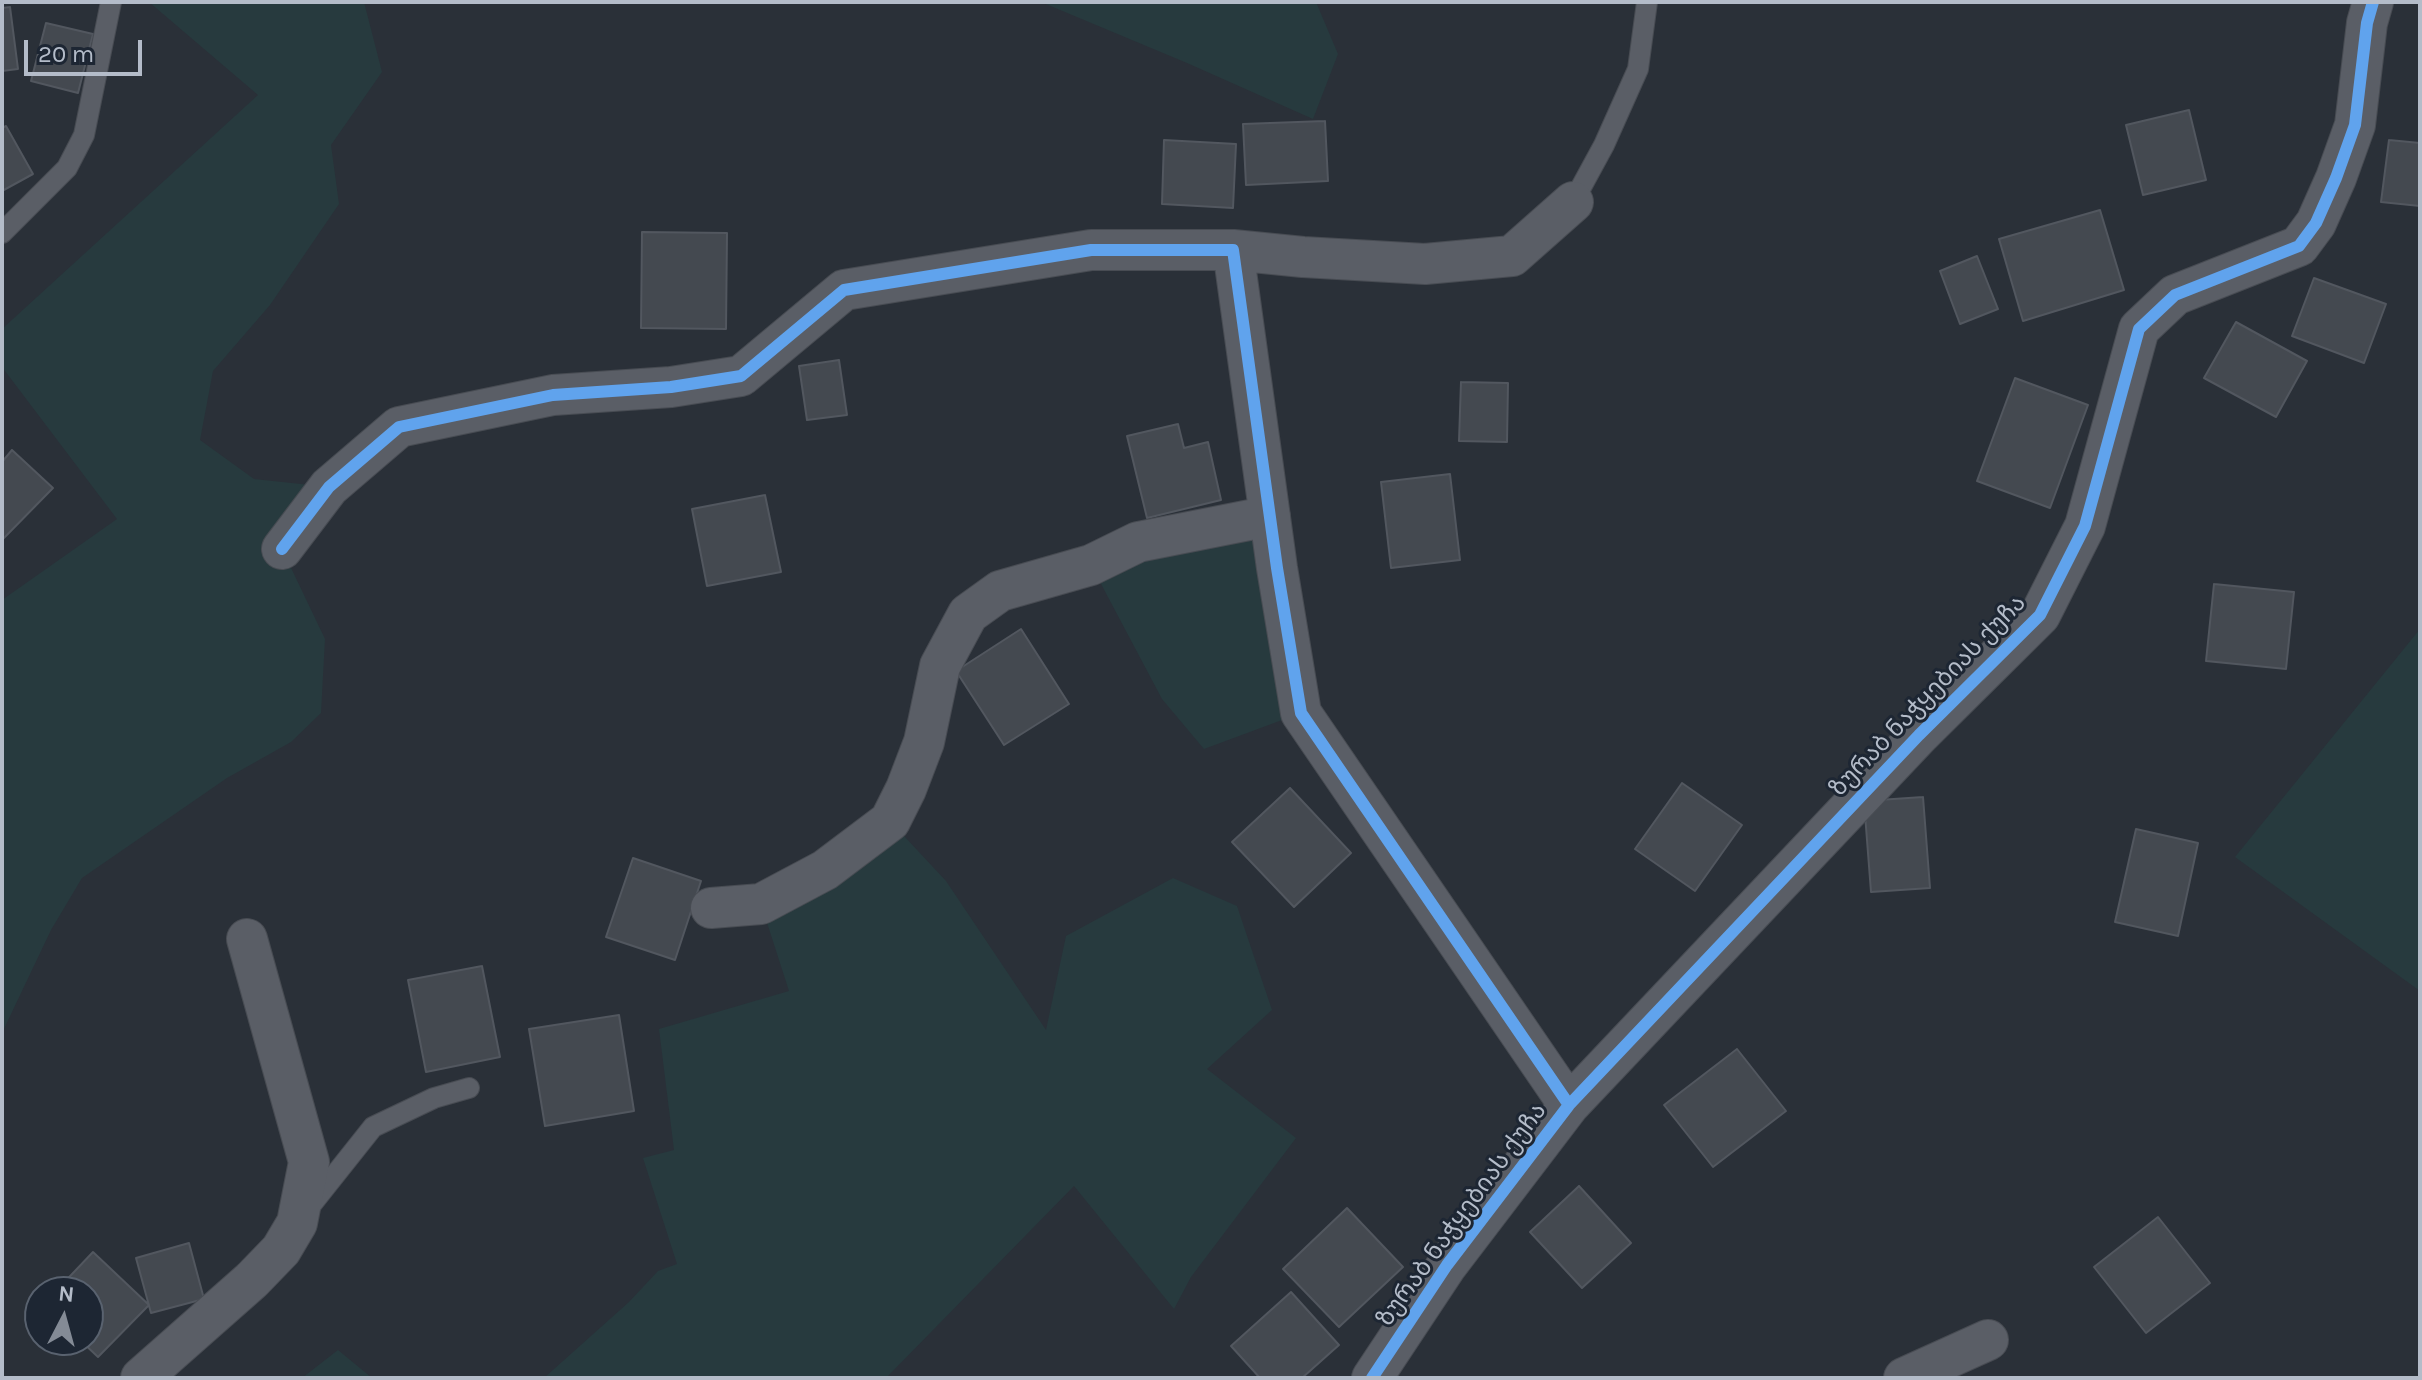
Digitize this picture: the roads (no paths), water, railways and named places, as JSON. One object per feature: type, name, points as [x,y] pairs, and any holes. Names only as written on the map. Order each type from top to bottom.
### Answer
[{"type":"street","name":"ზურაბ ნაჭყებიას ქუჩა","points":[[1372,1378],[1447,1265],[1569,1105],[1919,735],[2040,615],[2085,526],[2139,329],[2175,295],[2299,246],[2316,223],[2355,125],[2367,23],[2373,2]]},
{"type":"street","points":[[282,549],[329,487],[399,427],[553,395],[671,387],[741,376],[844,290],[1091,250],[1233,250],[1425,264],[1512,256],[1573,202]]},
{"type":"street","points":[[1233,250],[1301,713],[1569,1105]]},
{"type":"street","points":[[711,908],[761,904],[825,870],[890,821],[924,742],[940,666],[968,614],[1000,591],[1091,565],[1138,542],[1270,516]]},
{"type":"street","points":[[141,1378],[252,1280],[281,1250],[297,1223],[309,1162],[247,939]]},
{"type":"street","points":[[1904,1378],[1988,1340]]},
{"type":"lane","points":[[2,233],[67,168],[84,135],[111,2]]},
{"type":"lane","points":[[1573,202],[1604,145],[1638,69],[1647,2]]},
{"type":"lane","points":[[297,1223],[373,1127],[434,1098],[469,1088]]}]
